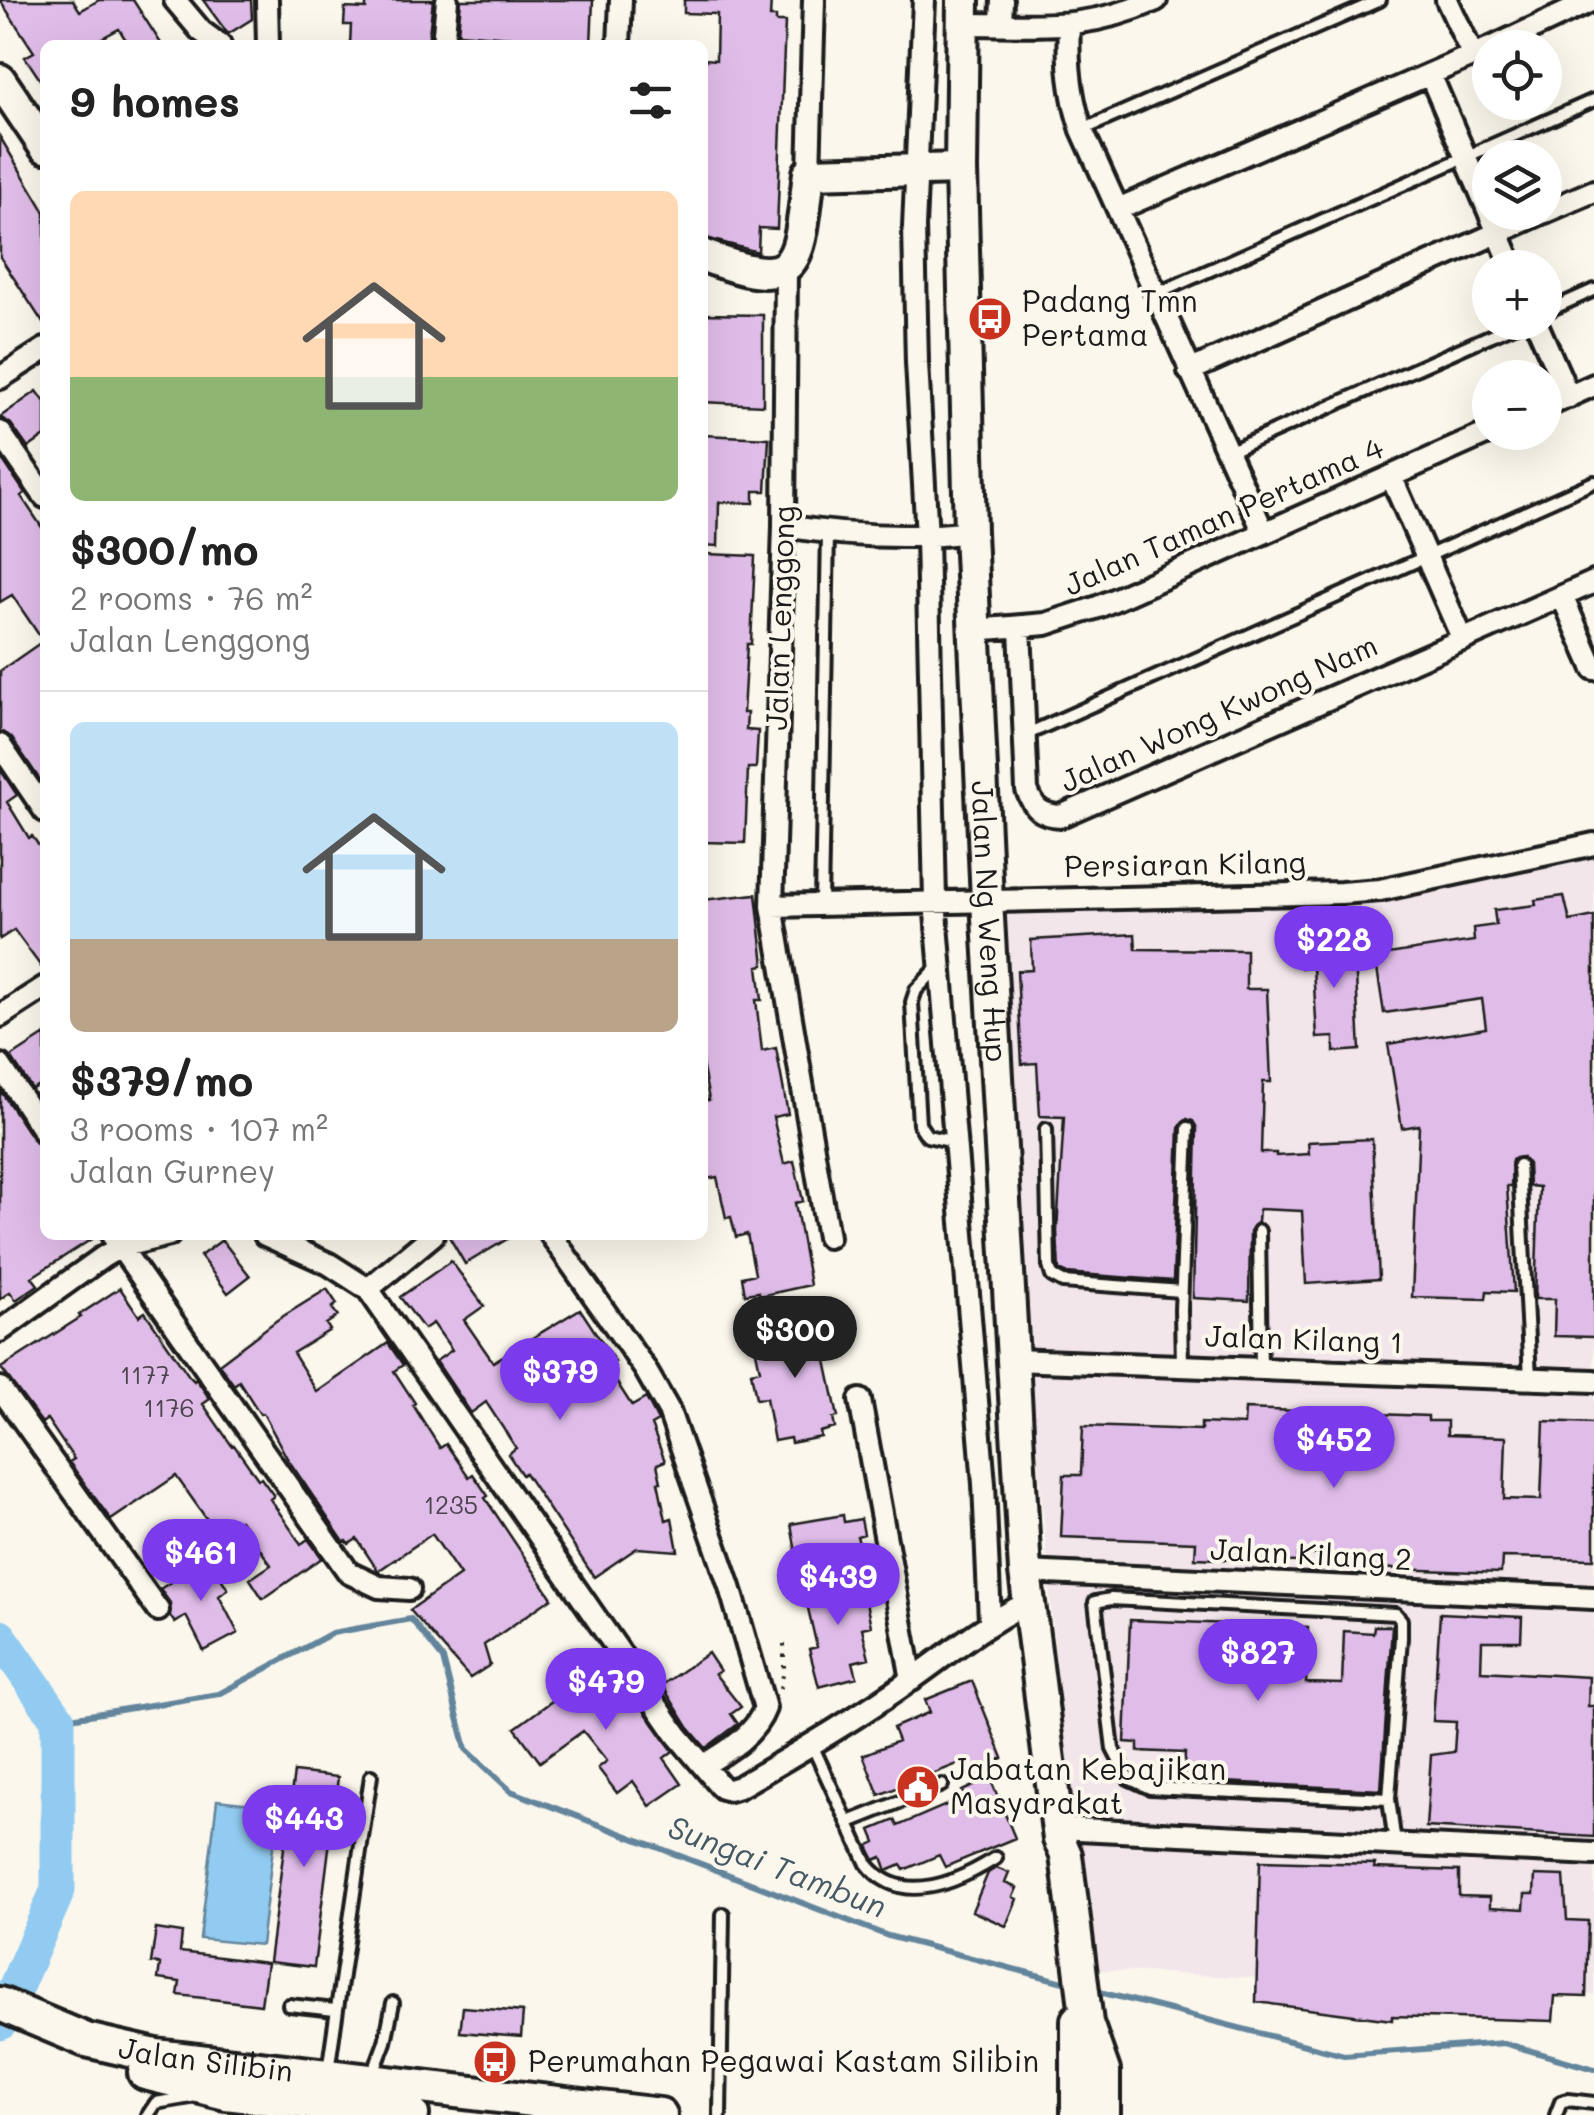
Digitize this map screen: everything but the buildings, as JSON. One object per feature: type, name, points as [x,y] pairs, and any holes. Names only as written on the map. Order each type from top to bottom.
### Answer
[{"type":"main road","name":"Jalan Ng Weng Hup","points":[[963,12],[961,169],[970,532],[987,900],[1027,1603],[1058,1834],[1066,1855],[1070,1938],[1082,2024],[1076,2115]]},
{"type":"main road","points":[[0,80],[40,140]]},
{"type":"main road","points":[[809,173],[961,169]]},
{"type":"main road","name":"Jalan Lenggong","points":[[786,267],[802,232],[809,173]]},
{"type":"main road","points":[[708,257],[762,274],[786,267]]},
{"type":"main road","name":"Jalan Silibin","points":[[0,2004],[89,2050],[660,2115]]},
{"type":"main road","name":"Jalan Silibin","points":[[0,2022],[226,2093],[412,2115]]},
{"type":"main road","name":"Jalan Ng Weng Hup","points":[[1082,2024],[1104,2071],[1104,2115]]},
{"type":"main road","points":[[370,2082],[377,2098],[412,2115]]},
{"type":"street","points":[[175,0],[213,40]]},
{"type":"street","points":[[266,0],[268,40]]},
{"type":"street","points":[[443,40],[446,0]]},
{"type":"street","points":[[619,40],[621,0]]},
{"type":"street","name":"Jalan Lenggong","points":[[809,173],[814,0]]},
{"type":"street","points":[[924,0],[916,172],[917,362],[927,537],[935,901],[984,1484],[990,1621]]},
{"type":"street","points":[[1001,24],[1002,0]]},
{"type":"street","points":[[963,12],[1001,24],[1068,26],[1103,20],[1156,0]]},
{"type":"street","points":[[1447,0],[1472,33]]},
{"type":"street","points":[[1528,30],[1593,0]]},
{"type":"street","points":[[1068,26],[1070,80],[1082,130],[1264,533]]},
{"type":"street","points":[[1118,209],[1472,56]]},
{"type":"street","points":[[1430,74],[1506,250]]},
{"type":"street","points":[[1562,204],[1594,190]]},
{"type":"street","points":[[1189,371],[1504,230]]},
{"type":"street","name":"Jalan Lenggong","points":[[786,267],[784,526],[772,906],[828,1237]]},
{"type":"street","points":[[1544,340],[1568,396]]},
{"type":"street","points":[[0,378],[40,351]]},
{"type":"street","points":[[1562,399],[1594,386]]},
{"type":"street","points":[[0,432],[40,491]]},
{"type":"street","name":"Jalan Taman Pertama 4","points":[[974,630],[1020,628],[1067,619],[1472,440]]},
{"type":"street","points":[[1391,476],[1463,640]]},
{"type":"street","points":[[784,526],[828,533],[927,537],[970,532]]},
{"type":"street","name":"Jalan Wong Kwong Nam","points":[[1020,628],[1028,790],[1032,806],[1044,815],[1060,816],[1594,582]]},
{"type":"street","points":[[1562,596],[1594,670]]},
{"type":"street","points":[[0,745],[40,804]]},
{"type":"street","name":"Persiaran Kilang","points":[[772,906],[1380,890],[1594,844]]},
{"type":"street","points":[[0,1016],[40,990]]},
{"type":"street","points":[[0,1064],[40,1125]]},
{"type":"street","points":[[276,1240],[328,1264],[368,1289],[677,1735],[722,1788],[730,1790],[812,1745],[912,1680],[990,1621],[1027,1603]]},
{"type":"street","points":[[368,1289],[427,1240]]},
{"type":"street","points":[[555,1240],[645,1369],[668,1410],[730,1587],[765,1708],[760,1721],[733,1748],[704,1766]]},
{"type":"street","points":[[0,1331],[116,1241],[349,1572],[380,1587],[408,1590]]},
{"type":"street","name":"Jalan Kilang 1","points":[[1012,1360],[1594,1381]]},
{"type":"street","points":[[0,1388],[158,1610]]},
{"type":"street","points":[[860,1400],[912,1680]]},
{"type":"street","name":"Jalan Kilang 2","points":[[1025,1572],[1594,1598]]},
{"type":"street","points":[[1058,1834],[1594,1854]]},
{"type":"street","points":[[287,2100],[316,2115]]},
{"type":"lane","points":[[1082,130],[1380,0]]},
{"type":"lane","points":[[1156,294],[1594,100]]},
{"type":"lane","points":[[1562,304],[1594,290]]},
{"type":"lane","points":[[1226,452],[1479,340]]},
{"type":"lane","points":[[1025,735],[1594,482]]},
{"type":"lane","points":[[820,903],[828,533]]},
{"type":"lane","points":[[940,965],[916,990],[912,1002],[919,1124],[927,1136],[956,1142]]},
{"type":"lane","points":[[1182,1366],[1188,1128]]},
{"type":"lane","points":[[1046,1129],[1048,1266],[1052,1276],[1063,1282],[1181,1291]]},
{"type":"lane","points":[[1519,1165],[1530,1379]]},
{"type":"lane","points":[[1259,1231],[1261,1369]]},
{"type":"lane","points":[[1389,1799],[1150,1788],[1128,1778],[1113,1748],[1095,1602],[1111,1599],[1396,1614],[1401,1620],[1401,1638],[1389,1799],[1395,1844]]},
{"type":"lane","points":[[812,1745],[876,1876],[889,1883],[928,1887],[963,1879],[996,1858]]},
{"type":"lane","points":[[327,2077],[371,1776]]},
{"type":"lane","points":[[849,1822],[942,1786]]},
{"type":"lane","points":[[720,2115],[723,1914]]},
{"type":"lane","points":[[370,2082],[385,2042],[393,2004]]},
{"type":"lane","points":[[289,2005],[336,2010]]},
{"type":"lane","points":[[148,2115],[156,2102],[226,2093]]},
{"type":"lane","points":[[1556,2115],[1561,2102],[1594,2103]]},
{"type":"path","points":[[765,1708],[783,1680],[784,1644]]},
{"type":"shaded area","points":[[1594,848],[1594,1995],[1082,1969],[991,901],[1380,895]]},
{"type":"water","points":[[217,1800],[278,1807],[261,1945],[200,1939]]},
{"type":"waterway","name":"Sungai Tambun","points":[[58,1720],[219,1694],[332,1633],[411,1619],[443,1659],[466,1749],[511,1791],[888,1936],[1071,1984]]},
{"type":"waterway","points":[[0,1637],[58,1720],[58,1890],[0,2023]]},
{"type":"waterway","name":"Sungai Tambun","points":[[1092,1990],[1344,2055],[1504,2043],[1594,2069]]},
{"type":"place","name":"Padang Tmn Pertama","points":[[990,319]]},
{"type":"place","name":"Jabatan Kebajikan Masyarakat","points":[[918,1787]]},
{"type":"place","name":"Perumahan Pegawai Kastam Silibin","points":[[495,2062]]}]
